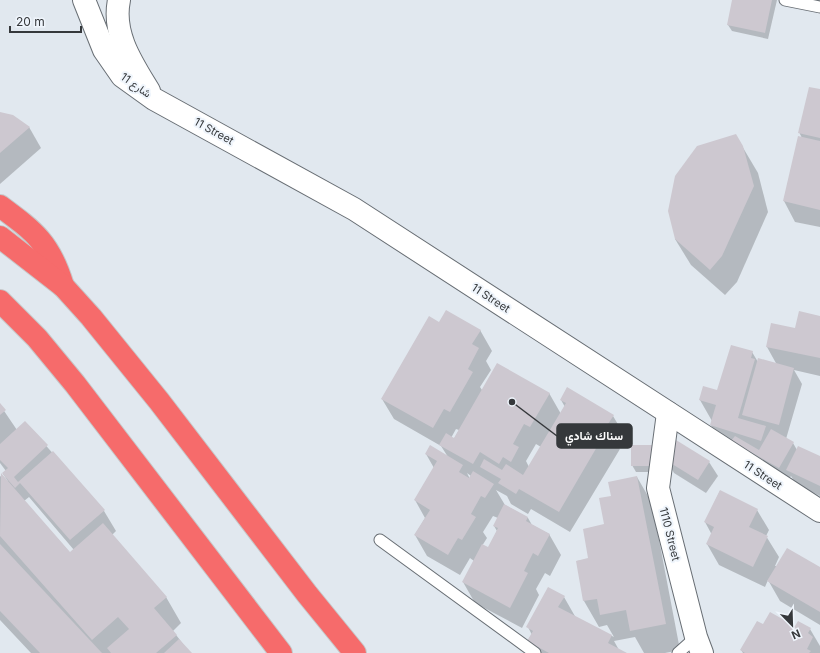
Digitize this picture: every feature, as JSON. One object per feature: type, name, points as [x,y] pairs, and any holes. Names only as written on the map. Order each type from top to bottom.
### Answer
[{"type":"highway","points":[[0,206],[22,222],[45,244],[56,263],[63,286]]},
{"type":"highway","points":[[0,237],[63,286],[91,317],[159,401],[307,594],[355,653]]},
{"type":"highway","points":[[0,301],[37,338],[75,384],[281,653]]},
{"type":"street","name":"شارع 11","points":[[84,0],[92,24],[112,64],[122,76],[154,99]]},
{"type":"street","name":"شارع 11","points":[[119,0],[117,10],[120,32],[127,56],[154,99]]},
{"type":"street","name":"11 Street","points":[[154,99],[354,209],[820,511]]},
{"type":"street","name":"1110 Street","points":[[668,413],[658,488],[699,645]]},
{"type":"lane","points":[[785,0],[820,7]]},
{"type":"lane","points":[[380,540],[536,653]]},
{"type":"lane","points":[[678,653],[699,645]]},
{"type":"building","points":[[732,0],[772,0],[765,33],[727,25]]},
{"type":"building","points":[[809,87],[820,89],[820,138],[798,133]]},
{"type":"building","points":[[0,112],[13,115],[30,127],[0,153]]},
{"type":"building","points":[[736,134],[743,146],[754,186],[722,256],[710,270],[675,239],[668,211],[675,176],[697,146]]},
{"type":"building","points":[[798,136],[820,141],[820,210],[783,201]]},
{"type":"building","points":[[446,310],[481,330],[472,344],[479,348],[468,369],[473,372],[450,412],[444,409],[433,428],[381,399],[429,316],[439,322]]},
{"type":"building","points":[[799,311],[820,316],[820,358],[766,347],[771,323],[795,328]]},
{"type":"building","points":[[731,345],[753,351],[751,358],[755,359],[738,418],[766,426],[761,441],[710,425],[716,405],[699,400],[703,386],[717,390]]},
{"type":"building","points":[[758,358],[794,368],[779,425],[742,415]]},
{"type":"building","points":[[497,363],[550,393],[530,427],[524,424],[513,444],[519,447],[511,462],[503,457],[499,464],[480,452],[473,464],[439,445],[446,433],[454,438]]},
{"type":"building","points":[[567,387],[614,415],[559,512],[519,489],[516,494],[498,483],[501,479],[480,467],[484,459],[502,470],[506,464],[523,475],[566,403],[560,400]]},
{"type":"building","points":[[0,403],[6,410],[0,415]]},
{"type":"building","points":[[25,421],[48,445],[14,477],[18,482],[53,451],[105,510],[70,540],[20,483],[15,488],[2,473],[8,468],[0,460],[0,444]]},
{"type":"building","points":[[771,429],[794,442],[779,468],[731,441],[735,436],[759,450]]},
{"type":"building","points":[[676,440],[710,461],[698,480],[664,459]]},
{"type":"building","points":[[430,445],[463,465],[459,472],[469,478],[473,471],[494,484],[485,498],[481,496],[471,514],[476,517],[462,540],[458,538],[448,555],[414,535],[430,510],[414,500],[437,461],[425,454]]},
{"type":"building","points":[[631,445],[658,445],[658,466],[631,466]]},
{"type":"building","points":[[798,446],[820,456],[820,486],[786,470]]},
{"type":"building","points":[[1,473],[70,552],[103,523],[167,597],[154,608],[177,635],[156,653],[111,653],[107,648],[129,629],[118,617],[92,640],[0,536]]},
{"type":"building","points":[[637,476],[666,624],[630,631],[626,610],[600,615],[597,599],[583,601],[576,561],[588,558],[583,529],[604,524],[599,498],[611,496],[608,482]]},
{"type":"building","points":[[720,490],[758,509],[749,527],[768,536],[753,567],[706,544],[714,527],[704,522]]},
{"type":"building","points":[[504,504],[528,517],[526,521],[550,534],[538,556],[533,553],[524,571],[528,573],[510,608],[462,582],[482,544],[488,547],[498,528],[493,526]]},
{"type":"building","points":[[0,544],[102,653],[40,653],[0,611]]},
{"type":"building","points":[[787,548],[820,567],[820,612],[767,581]]},
{"type":"building","points":[[548,587],[565,596],[558,607],[612,635],[608,643],[627,653],[549,653],[527,641],[533,631],[526,627]]},
{"type":"building","points":[[770,612],[795,626],[798,621],[811,628],[808,633],[813,637],[807,649],[811,651],[809,653],[745,653],[740,650],[757,621],[763,624]]},
{"type":"building","points":[[179,639],[192,653],[164,653]]},
{"type":"place","name":"سناك شادي","points":[[512,402]]}]
